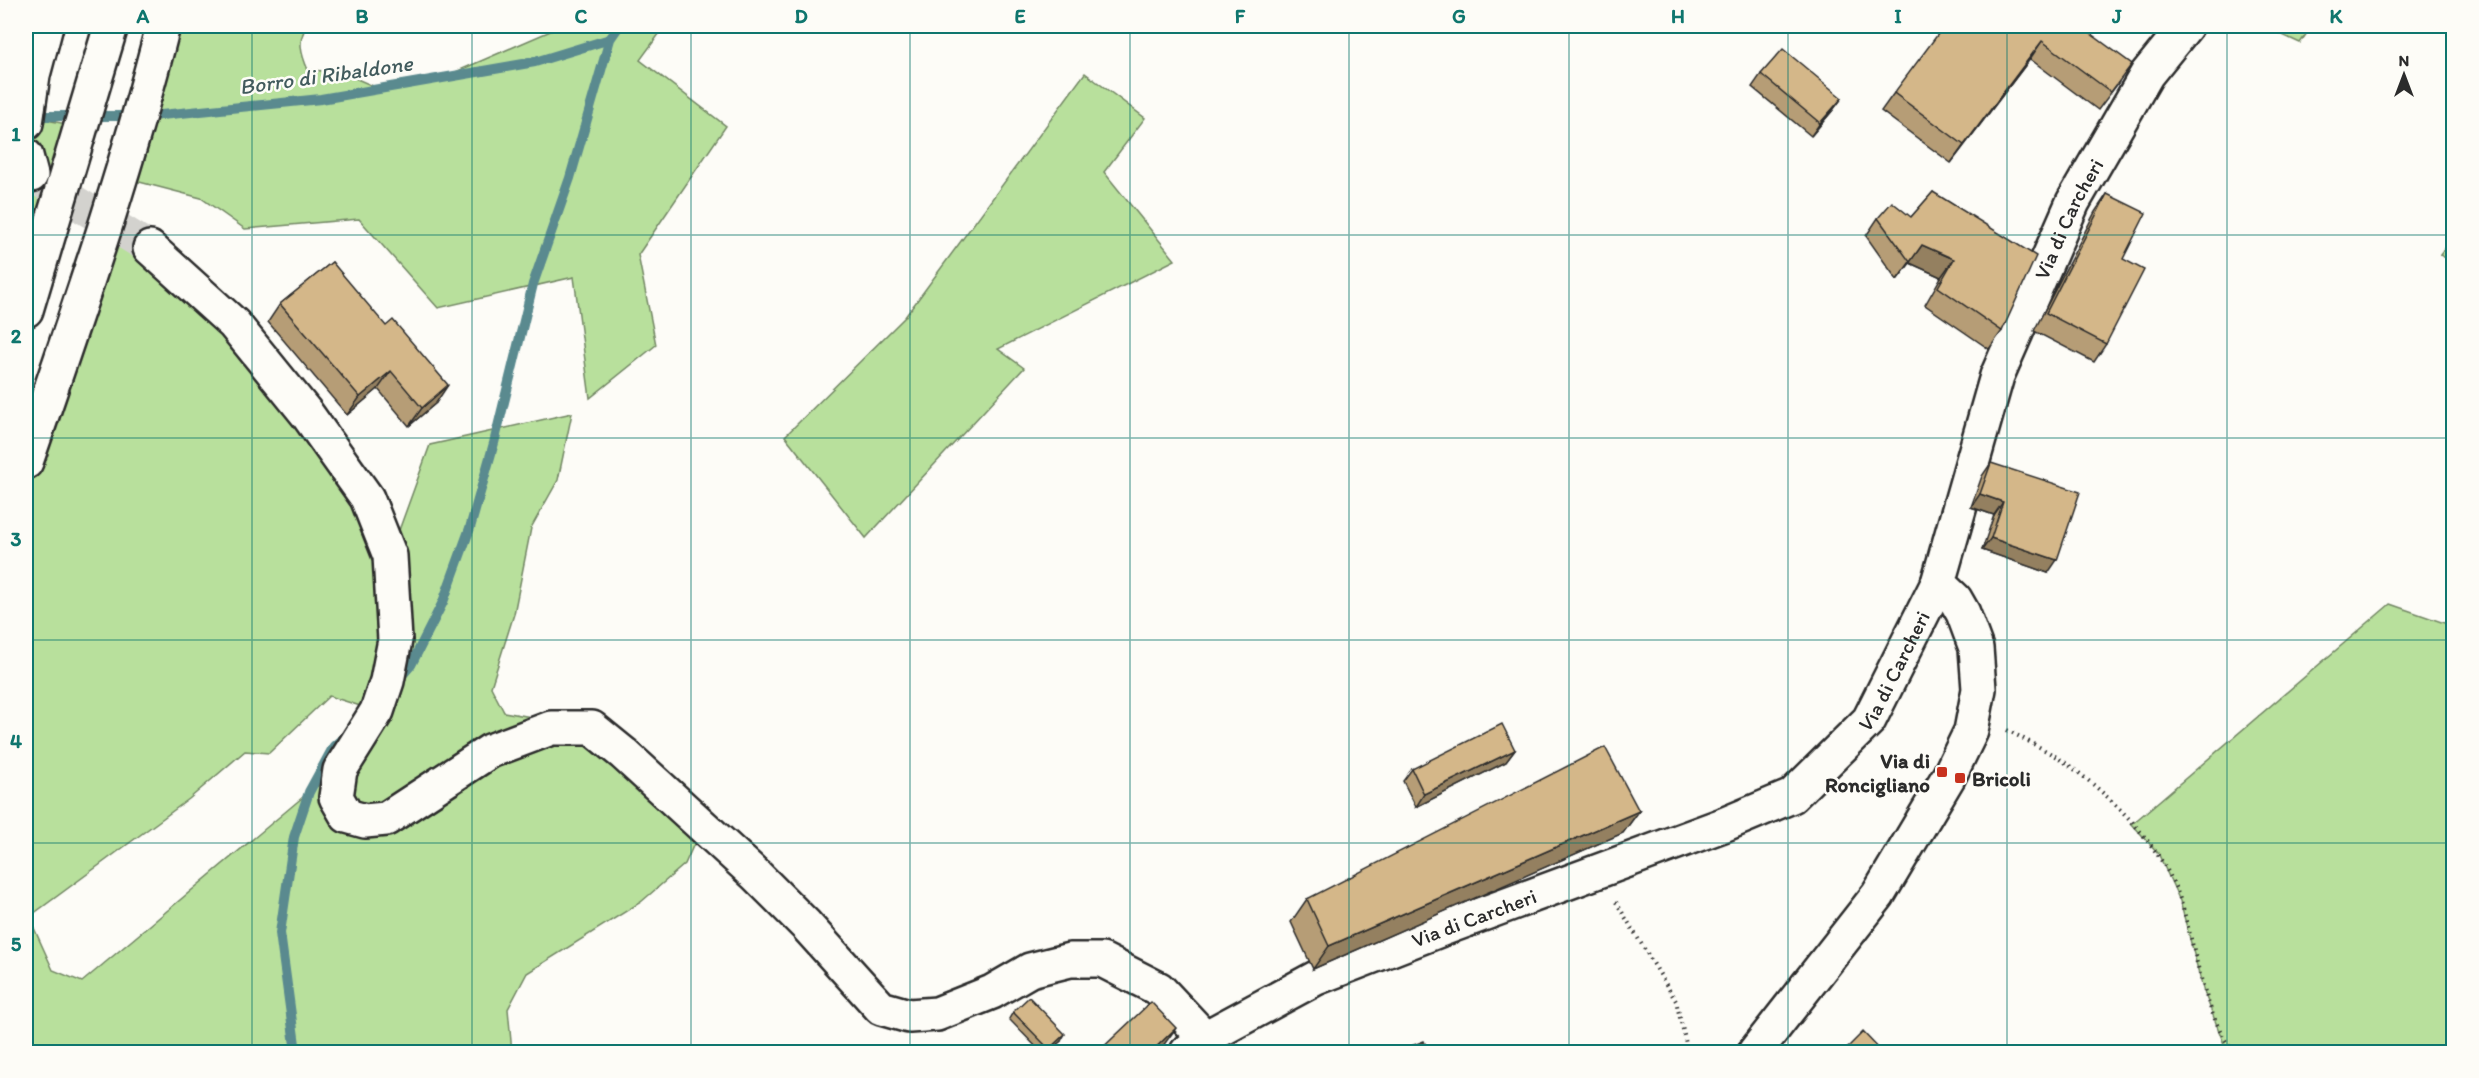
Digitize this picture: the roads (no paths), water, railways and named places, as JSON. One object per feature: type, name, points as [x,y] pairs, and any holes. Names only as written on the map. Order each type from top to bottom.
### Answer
[{"type":"main road","points":[[28,111],[46,26]]},
{"type":"main road","points":[[26,310],[111,26]]},
{"type":"main road","points":[[26,462],[84,295],[163,26]]},
{"type":"main road","name":"Via di Carcheri","points":[[1196,1045],[1316,978],[1723,825],[1792,796],[1869,720],[1938,583],[1997,376],[2073,202],[2148,74],[2186,26]]},
{"type":"main road","points":[[150,248],[234,324],[307,414],[367,498],[390,556],[395,640],[387,681],[377,711],[340,770],[336,797],[347,816],[365,821],[386,819],[490,751],[551,728],[592,728],[624,754],[756,875],[806,925],[881,1008],[909,1016],[937,1014],[992,992],[1030,970],[1070,960],[1102,960],[1159,989],[1196,1045]]},
{"type":"main road","points":[[1755,1053],[1878,895],[1949,776],[1971,730],[1979,689],[1976,648],[1963,613],[1955,599],[1938,583]]},
{"type":"waterway","points":[[397,681],[411,665],[443,602],[470,528],[494,443],[533,284],[570,178],[610,39],[619,26]]},
{"type":"waterway","name":"Borro di Ribaldone","points":[[30,116],[151,116],[321,99],[535,62],[610,39]]},
{"type":"waterway","points":[[296,1052],[280,933],[294,837],[309,792],[334,746],[348,734]]},
{"type":"tunnel","points":[[31,175],[150,248]]},
{"type":"place","name":"Via di Roncigliano","points":[[1942,772]]},
{"type":"place","name":"Bricoli","points":[[1960,778]]}]
